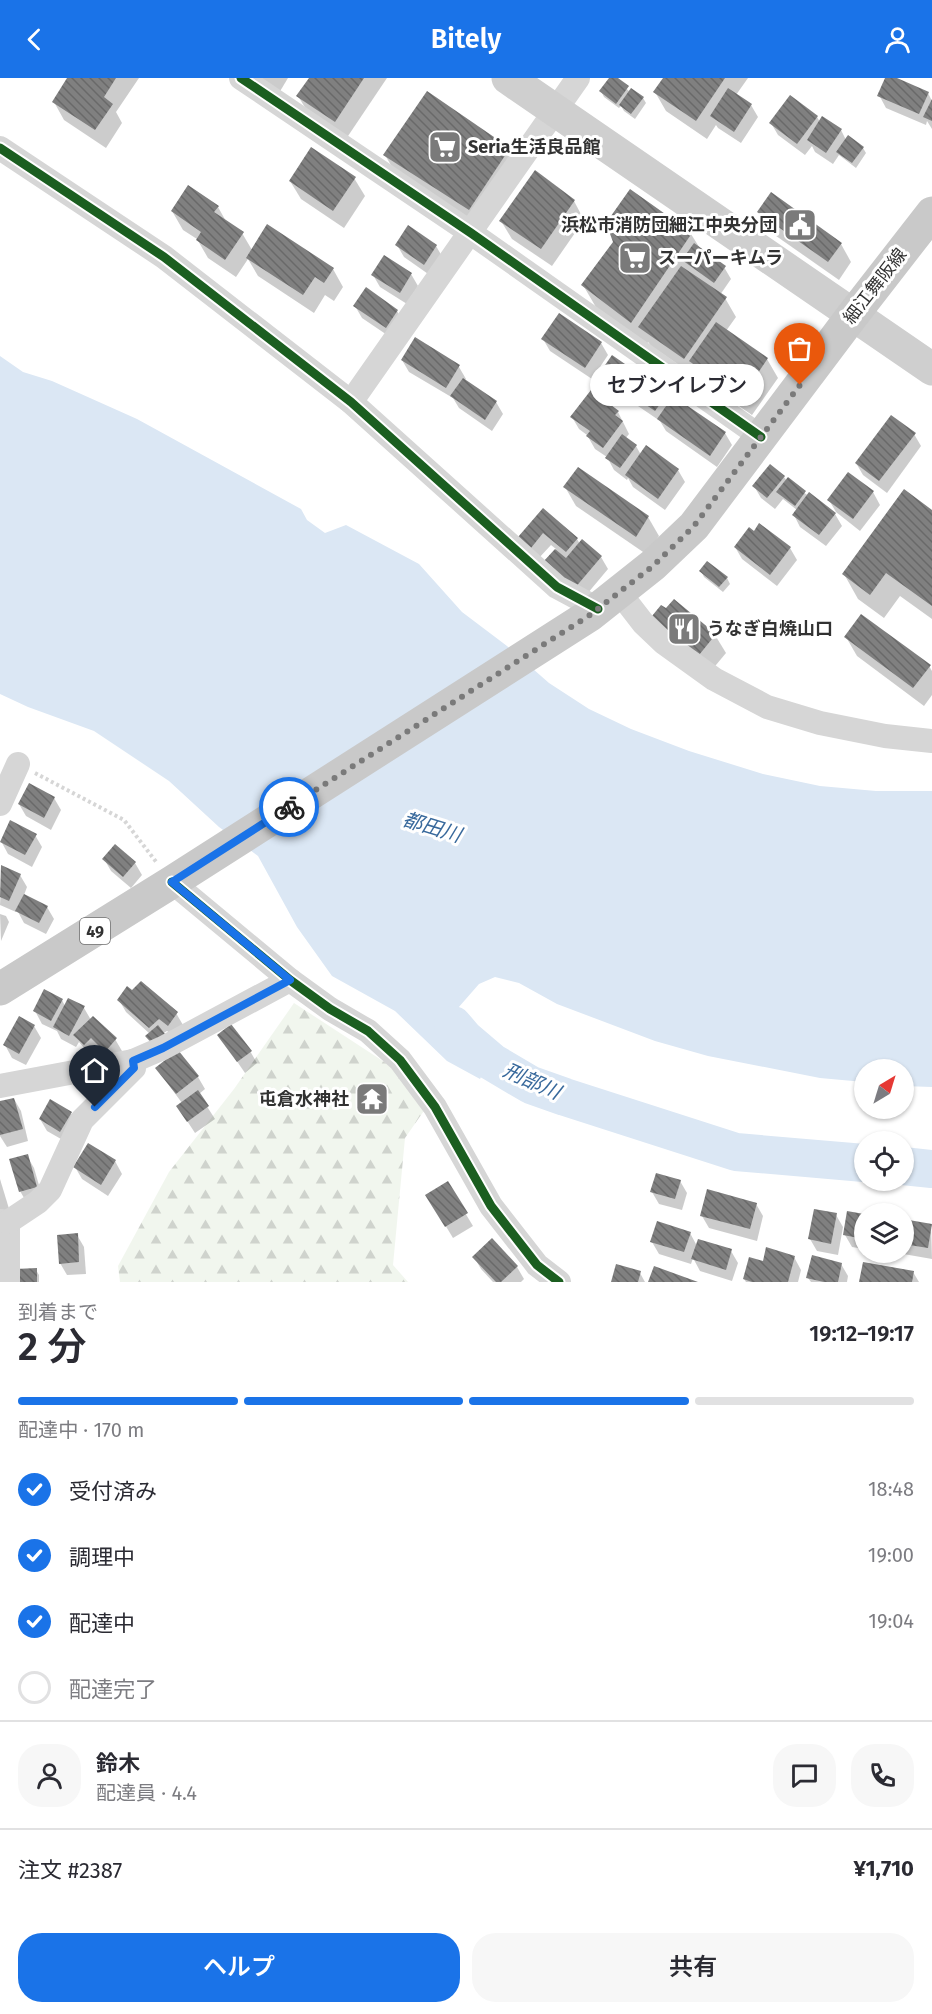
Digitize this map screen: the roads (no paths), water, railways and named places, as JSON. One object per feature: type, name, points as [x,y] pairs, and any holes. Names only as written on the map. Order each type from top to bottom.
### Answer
[{"type":"main road","name":"細江舞阪線","points":[[3,984],[181,876],[603,605],[653,566],[694,526],[932,213]]},
{"type":"street","points":[[241,78],[471,233],[762,437]]},
{"type":"street","points":[[508,78],[932,369]]},
{"type":"street","points":[[351,402],[578,78]]},
{"type":"street","points":[[0,148],[164,257],[351,402],[556,587],[643,623],[664,644],[714,679],[767,707],[820,723],[885,736],[932,741]]},
{"type":"street","points":[[0,804],[18,764]]},
{"type":"street","points":[[181,876],[290,980],[330,1009],[368,1031],[400,1060],[435,1107],[491,1206],[537,1265],[559,1282]]},
{"type":"street","points":[[0,1086],[133,1061],[163,1048],[290,980]]},
{"type":"street","points":[[8,1282],[4,1221],[38,1202],[50,1190],[82,1120],[134,1068],[133,1061]]},
{"type":"water","name":"都田川","points":[[0,356],[23,372],[52,381],[137,419],[301,509],[307,520],[325,533],[346,525],[419,564],[462,612],[507,646],[549,683],[589,709],[631,729],[689,751],[763,774],[820,786],[876,791],[932,791],[932,1087],[914,1086],[914,1059],[854,1059],[854,1081],[820,1078],[708,1056],[655,1041],[557,1004],[519,983],[495,977],[479,984],[458,1008],[462,1024],[496,1047],[480,1079],[447,1061],[395,1011],[332,976],[297,927],[258,856],[219,827],[169,781],[94,731],[28,707],[0,694]]},
{"type":"waterway","name":"刑部川","points":[[453,1025],[465,1039],[492,1062],[531,1085],[565,1097],[736,1152],[854,1162]]},
{"type":"waterway","name":"刑部川","points":[[914,1167],[932,1169]]},
{"type":"place","name":"Seria生活良品館","points":[[445,147]]},
{"type":"place","name":"浜松市消防団細江中央分団","points":[[800,225]]},
{"type":"place","name":"スーパーキムラ","points":[[635,258]]},
{"type":"place","name":"セブンイレブン","points":[[800,385]]},
{"type":"place","name":"うなぎ白焼山口","points":[[684,629]]},
{"type":"place","name":"屯倉水神社","points":[[372,1099]]}]
